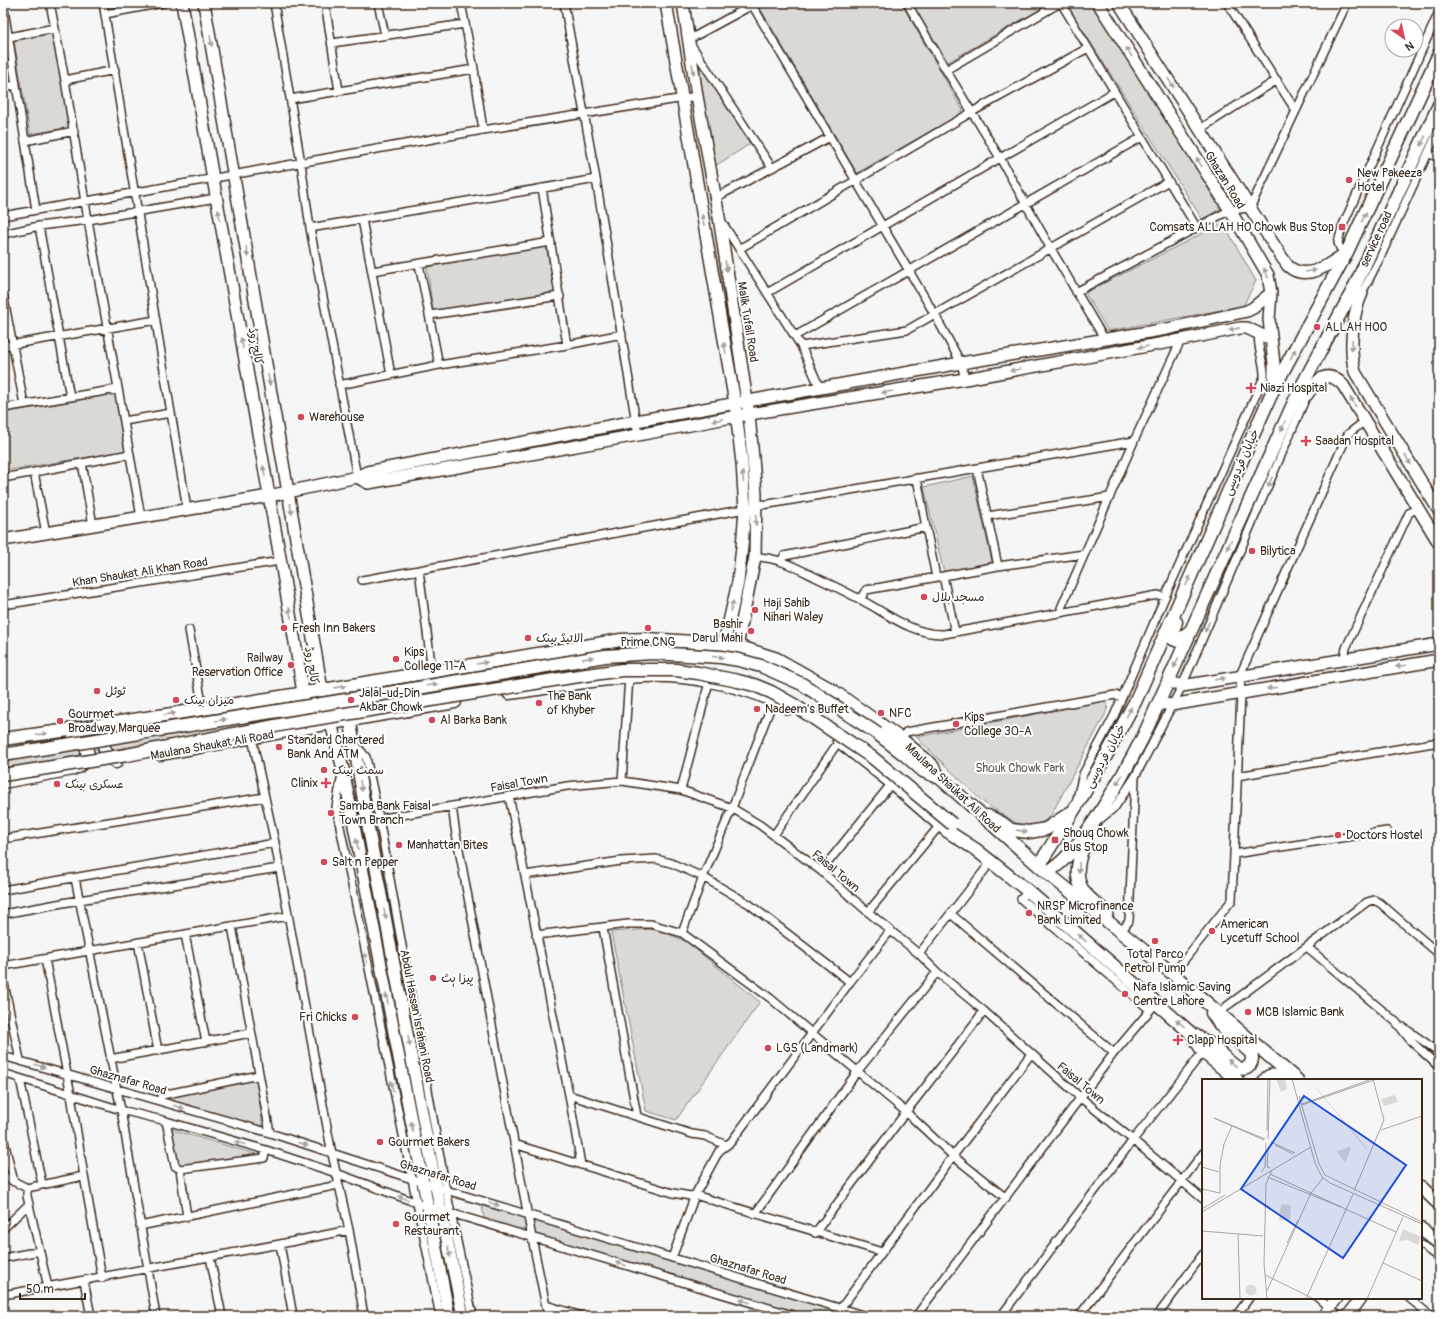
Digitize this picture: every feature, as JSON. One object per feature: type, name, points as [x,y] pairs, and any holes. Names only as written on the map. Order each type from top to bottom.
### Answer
[{"type":"main road","name":"خیابان فردوسی","points":[[1439,54],[1348,252],[1274,388],[1134,702],[1102,763],[1044,857],[1043,870],[1056,867],[1065,859],[1088,831],[1128,766],[1144,735],[1191,630],[1303,393],[1358,291],[1437,109],[1439,97]]},
{"type":"main road","points":[[1418,102],[1435,72],[1439,70]]},
{"type":"main road","points":[[1179,601],[1180,609],[1172,637],[1175,640],[1180,640],[1191,630]]},
{"type":"main road","name":"Maulana Shaukat Ali Road","points":[[3,739],[322,690],[621,640],[647,639],[737,646],[776,659],[801,672],[838,694],[901,739],[932,764],[940,778],[1043,870],[1087,907],[1173,974],[1296,1079]]},
{"type":"main road","points":[[580,646],[563,659],[561,665],[566,674],[581,682]]},
{"type":"main road","points":[[3,754],[364,697],[605,656],[653,653],[721,657],[761,666],[802,684],[878,734],[923,771],[940,778]]},
{"type":"main road","points":[[526,656],[540,665],[543,672],[542,679],[536,689]]},
{"type":"main road","points":[[3,775],[127,754],[290,723],[622,670],[676,670],[732,679],[754,685],[771,692],[794,705],[873,758],[975,849],[1028,891],[1153,1006],[1193,1035],[1208,1043],[1238,1068],[1246,1068],[1252,1062],[1251,1053],[1221,1026],[1201,998]]},
{"type":"main road","name":"Maulana Shaukat Ali Road","points":[[3,782],[500,694],[581,682],[629,677],[678,677],[727,684],[775,701],[805,718],[839,741],[946,824]]},
{"type":"main road","points":[[116,762],[106,752],[104,742],[107,735],[119,722]]},
{"type":"main road","points":[[62,731],[81,742],[86,748],[86,758],[76,769]]},
{"type":"main road","points":[[974,809],[1002,823],[1011,830],[1029,832],[1046,828],[1074,810]]},
{"type":"main road","points":[[1088,831],[1078,865],[1080,884],[1085,893],[1108,914],[1121,932]]},
{"type":"main road","points":[[1193,1035],[1203,1052],[1236,1079]]},
{"type":"main road","points":[[1265,1079],[1272,1075],[1280,1079]]},
{"type":"main road","points":[[1422,1188],[1437,1201]]},
{"type":"main road","points":[[1422,1230],[1439,1243]]},
{"type":"street","points":[[3,3],[36,210]]},
{"type":"street","points":[[50,3],[65,80],[88,220],[141,517]]},
{"type":"street","points":[[103,3],[187,509]]},
{"type":"street","points":[[106,14],[163,3]]},
{"type":"street","name":"کالج روڈ","points":[[182,3],[303,693]]},
{"type":"street","name":"کالج روڈ","points":[[204,3],[322,690]]},
{"type":"street","points":[[274,3],[301,163],[310,228],[357,477]]},
{"type":"street","points":[[325,3],[339,91]]},
{"type":"street","points":[[378,3],[385,35]]},
{"type":"street","points":[[461,3],[474,69],[483,130]]},
{"type":"street","points":[[564,3],[596,179],[638,435]]},
{"type":"street","points":[[666,3],[681,98],[737,416],[744,509],[742,547],[738,582],[724,644]]},
{"type":"street","name":"Malik Tufail Road","points":[[683,3],[749,414],[756,505],[755,557],[737,646]]},
{"type":"street","points":[[907,3],[1000,158],[1104,340]]},
{"type":"street","points":[[946,70],[1060,3],[1197,228]]},
{"type":"street","name":"Ghazan Road","points":[[1098,3],[1230,210],[1265,270],[1269,280],[1271,292],[1268,319],[1274,364],[1274,388]]},
{"type":"street","name":"Ghazan Road","points":[[1119,3],[1288,266],[1301,272],[1314,271],[1321,269],[1348,252]]},
{"type":"street","points":[[1227,3],[1296,111]]},
{"type":"street","points":[[1076,292],[1230,210],[1250,208],[1347,3]]},
{"type":"street","points":[[772,168],[688,40],[753,4],[934,315],[961,363],[965,379]]},
{"type":"street","points":[[1348,252],[1340,248],[1338,243],[1342,227],[1439,12]]},
{"type":"street","points":[[332,43],[465,24]]},
{"type":"street","points":[[9,37],[55,28]]},
{"type":"street","points":[[739,249],[972,112],[1088,48]]},
{"type":"street","points":[[290,99],[474,69]]},
{"type":"street","points":[[65,80],[115,70]]},
{"type":"street","points":[[1200,129],[1277,80]]},
{"type":"street","points":[[3,87],[16,85]]},
{"type":"street","points":[[767,293],[1114,92]]},
{"type":"street","points":[[3,216],[483,130],[697,96]]},
{"type":"street","name":"service road","points":[[1358,291],[1380,258],[1439,129]]},
{"type":"street","points":[[25,141],[74,131]]},
{"type":"street","points":[[715,198],[830,137]]},
{"type":"street","points":[[795,336],[1142,137]]},
{"type":"street","points":[[1428,153],[1439,158]]},
{"type":"street","points":[[310,228],[596,179]]},
{"type":"street","points":[[801,346],[907,330],[1169,181]]},
{"type":"street","points":[[542,188],[567,344]]},
{"type":"street","points":[[3,234],[39,226],[88,220],[216,198]]},
{"type":"street","points":[[718,217],[801,346],[820,388]]},
{"type":"street","points":[[362,219],[391,375]]},
{"type":"street","points":[[39,226],[70,397]]},
{"type":"street","points":[[372,271],[551,242]]},
{"type":"street","points":[[419,264],[439,365]]},
{"type":"street","points":[[1358,291],[1352,358],[1355,372],[1439,511]]},
{"type":"street","points":[[3,540],[269,496],[357,477],[368,472],[746,401],[961,363],[1167,329],[1239,313],[1253,308],[1271,292]]},
{"type":"street","points":[[3,294],[24,404]]},
{"type":"street","points":[[430,315],[560,296]]},
{"type":"street","points":[[3,346],[156,320]]},
{"type":"street","points":[[357,477],[368,483],[737,416],[965,379],[1240,328],[1247,328],[1270,339]]},
{"type":"street","points":[[339,385],[439,365],[622,334]]},
{"type":"street","points":[[1074,810],[1083,774],[1114,716],[1165,597],[1264,377],[1265,368],[1258,341],[1259,334]]},
{"type":"street","points":[[1062,612],[1061,608],[1084,554],[1181,340]]},
{"type":"street","points":[[1088,831],[1115,807],[1135,777],[1182,686],[1303,393],[1320,378],[1333,377],[1343,384],[1416,508],[1439,543]]},
{"type":"street","points":[[3,408],[118,389]]},
{"type":"street","points":[[124,421],[171,413]]},
{"type":"street","points":[[1173,974],[1232,900],[1241,694],[1240,676],[1348,434],[1365,421]]},
{"type":"street","points":[[756,505],[1134,441]]},
{"type":"street","points":[[3,478],[130,454]]},
{"type":"street","points":[[82,463],[93,525]]},
{"type":"street","points":[[977,468],[998,566]]},
{"type":"street","points":[[34,472],[46,533]]},
{"type":"street","points":[[917,478],[926,527],[955,632]]},
{"type":"street","points":[[987,516],[1110,497]]},
{"type":"street","points":[[1344,659],[1346,648],[1409,513],[1416,508]]},
{"type":"street","points":[[362,580],[744,509]]},
{"type":"street","points":[[781,561],[784,556],[926,527]]},
{"type":"street","points":[[860,599],[866,590],[998,566],[1084,554]]},
{"type":"street","points":[[755,557],[767,557],[781,561],[848,592],[900,623],[936,635],[1158,595],[1165,597]]},
{"type":"street","name":"Khan Shaukat Ali Khan Road","points":[[3,605],[280,561]]},
{"type":"street","points":[[419,570],[432,671]]},
{"type":"street","points":[[189,630],[203,709]]},
{"type":"street","points":[[1168,681],[1182,686],[1439,644]]},
{"type":"street","points":[[1159,703],[1172,705],[1439,660]]},
{"type":"street","points":[[622,781],[629,677]]},
{"type":"street","points":[[681,790],[709,682]]},
{"type":"street","points":[[901,739],[906,732],[1115,695],[1121,698]]},
{"type":"street","points":[[682,933],[770,709],[775,701]]},
{"type":"street","name":"Abdul Hassan Isfahani Road","points":[[350,720],[367,821],[446,1211],[463,1316]]},
{"type":"street","points":[[331,723],[342,769],[422,1182],[422,1204],[440,1316]]},
{"type":"street","points":[[252,738],[275,843],[332,1154],[349,1230],[364,1316]]},
{"type":"street","points":[[353,741],[366,756],[379,818],[441,1188]]},
{"type":"street","points":[[774,835],[839,741]]},
{"type":"street","points":[[1237,776],[1439,742]]},
{"type":"street","points":[[342,769],[336,807],[411,1179],[422,1204],[449,1316]]},
{"type":"street","points":[[1121,932],[1129,921],[1135,777]]},
{"type":"street","name":"Faisal Town","points":[[367,821],[567,786],[622,781],[681,790],[732,808],[774,835],[821,871],[919,954],[937,972],[984,1011],[1081,1098],[1202,1198]]},
{"type":"street","points":[[821,871],[892,783]]},
{"type":"street","points":[[509,796],[569,1095],[581,1165]]},
{"type":"street","points":[[3,839],[265,797]]},
{"type":"street","points":[[452,806],[514,1144],[548,1316]]},
{"type":"street","points":[[868,912],[946,824]]},
{"type":"street","points":[[1234,854],[1387,831]]},
{"type":"street","points":[[3,890],[275,843]]},
{"type":"street","points":[[525,875],[620,861],[656,859],[703,877],[749,904],[850,982]]},
{"type":"street","points":[[919,954],[991,862]]},
{"type":"street","points":[[3,914],[79,900],[279,868]]},
{"type":"street","points":[[75,878],[121,1110],[156,1316]]},
{"type":"street","points":[[1220,1014],[1227,1006],[1367,902],[1374,900],[1380,903],[1439,954]]},
{"type":"street","points":[[951,914],[1114,1053]]},
{"type":"street","points":[[3,966],[288,916]]},
{"type":"street","points":[[536,934],[603,928],[628,924],[651,924],[682,933],[770,998],[813,1033],[857,1072],[906,1112],[953,1156],[1006,1198]]},
{"type":"street","points":[[232,926],[270,1133]]},
{"type":"street","points":[[603,928],[637,1116]]},
{"type":"street","points":[[672,1258],[696,1195],[719,1151],[731,1142],[850,982],[890,931]]},
{"type":"street","points":[[185,934],[206,1042]]},
{"type":"street","points":[[138,942],[158,1051]]},
{"type":"street","points":[[1307,947],[1396,1022],[1439,1052]]},
{"type":"street","points":[[45,959],[71,1096],[102,1278]]},
{"type":"street","points":[[755,1214],[857,1072],[937,972]]},
{"type":"street","points":[[3,979],[20,1060]]},
{"type":"street","points":[[916,1316],[1114,1053],[1153,1006]]},
{"type":"street","points":[[815,1233],[984,1011]]},
{"type":"street","points":[[1396,1022],[1411,1041],[1439,1067]]},
{"type":"street","points":[[110,1059],[251,1033]]},
{"type":"street","points":[[1001,1316],[1133,1140],[1203,1052]]},
{"type":"street","points":[[835,1316],[953,1156],[1031,1054]]},
{"type":"street","name":"Ghaznafar Road","points":[[3,1056],[270,1133],[411,1179],[866,1316]]},
{"type":"street","points":[[3,1073],[71,1096],[166,1121],[266,1150],[422,1204],[796,1316]]},
{"type":"street","points":[[160,1101],[162,1095],[259,1075]]},
{"type":"street","points":[[20,1079],[42,1184]]},
{"type":"street","points":[[569,1095],[692,1134],[705,1136],[726,1145]]},
{"type":"street","points":[[166,1121],[175,1166],[180,1169],[264,1158],[266,1150]]},
{"type":"street","points":[[3,1137],[14,1182]]},
{"type":"street","points":[[514,1144],[673,1193],[690,1196],[696,1195],[815,1233],[882,1252]]},
{"type":"street","points":[[1079,1316],[1202,1154]]},
{"type":"street","points":[[180,1169],[187,1217]]},
{"type":"street","points":[[3,1176],[26,1188],[84,1176]]},
{"type":"street","points":[[140,1226],[338,1184]]},
{"type":"street","points":[[26,1188],[48,1286]]},
{"type":"street","points":[[3,1229],[29,1204]]},
{"type":"street","points":[[446,1211],[473,1316]]},
{"type":"street","points":[[3,1295],[210,1258],[349,1230]]},
{"type":"street","points":[[280,1244],[294,1316]]},
{"type":"street","points":[[1422,1246],[1439,1258]]},
{"type":"street","points":[[3,1258],[40,1251]]},
{"type":"street","points":[[1157,1316],[1202,1255]]},
{"type":"street","points":[[210,1258],[222,1316]]},
{"type":"street","points":[[84,1281],[91,1316]]},
{"type":"street","points":[[1236,1316],[1248,1299]]},
{"type":"street","points":[[1319,1299],[1326,1312],[1339,1316]]},
{"type":"street","points":[[1326,1312],[1336,1299]]},
{"type":"street","points":[[1348,1316],[1360,1299]]},
{"type":"street","points":[[1410,1299],[1431,1316]]},
{"type":"street","points":[[546,1305],[582,1316]]},
{"type":"green space","points":[[769,3],[901,3],[964,112],[857,173],[760,8]]},
{"type":"green space","points":[[911,3],[1051,3],[948,62]]},
{"type":"green space","points":[[1070,3],[1093,3],[1144,77],[1220,209],[1202,219],[1067,5]]},
{"type":"green space","points":[[54,33],[71,127],[30,134],[14,41]]},
{"type":"green space","points":[[695,57],[750,144],[715,166]]},
{"type":"green space","points":[[1223,223],[1256,281],[1243,306],[1108,331],[1085,293]]},
{"type":"green space","points":[[546,246],[555,292],[433,311],[427,267]]},
{"type":"green space","points":[[115,394],[125,451],[3,471],[3,413]]},
{"type":"green space","points":[[973,476],[992,562],[944,573],[924,487]]},
{"type":"green space","name":"Shouk Chowk Park","points":[[1104,701],[1108,706],[1105,715],[1050,817],[1043,822],[1034,824],[1025,825],[1016,823],[983,802],[916,737]]},
{"type":"green space","points":[[300,711],[297,715],[291,718],[3,769],[3,755]]},
{"type":"green space","points":[[653,929],[687,942],[760,1002],[676,1120],[646,1111],[611,932]]},
{"type":"green space","points":[[256,1078],[263,1127],[175,1102],[169,1096]]},
{"type":"green space","points":[[169,1129],[263,1156],[178,1166]]},
{"type":"green space","points":[[481,1200],[866,1316],[801,1316],[485,1223]]},
{"type":"place","name":"New Pakeeza Hotel","points":[[1349,180]]},
{"type":"place","name":"Comsats ALLAH HO Chowk Bus Stop","points":[[1342,227]]},
{"type":"place","name":"ALLAH HOO","points":[[1317,327]]},
{"type":"place","name":"Niazi Hospital","points":[[1251,388]]},
{"type":"place","name":"Warehouse","points":[[301,417]]},
{"type":"place","name":"Saadan Hospital","points":[[1306,441]]},
{"type":"place","name":"Bilytica","points":[[1252,551]]},
{"type":"place","name":"مسجد بلال","points":[[924,597]]},
{"type":"place","name":"Haji Sahib Nihari Waley","points":[[755,610]]},
{"type":"place","name":"Fresh Inn Bakers","points":[[284,628]]},
{"type":"place","name":"Prime CNG","points":[[648,628]]},
{"type":"place","name":"Bashir Darul Mahi","points":[[751,631]]},
{"type":"place","name":"الائیڈ بینک","points":[[528,638]]},
{"type":"place","name":"Kips College 11-A","points":[[396,659]]},
{"type":"place","name":"Railway Reservation Office","points":[[291,665]]},
{"type":"place","name":"ٹوٹل","points":[[97,691]]},
{"type":"place","name":"میزان بینک","points":[[176,700]]},
{"type":"place","name":"Jalal-ud-Din Akbar Chowk","points":[[351,700]]},
{"type":"place","name":"The Bank of Khyber","points":[[539,703]]},
{"type":"place","name":"Nadeem's Buffet","points":[[757,709]]},
{"type":"place","name":"NFC","points":[[881,713]]},
{"type":"place","name":"Al Barka Bank","points":[[432,720]]},
{"type":"place","name":"Gourmet Broadway Marquee","points":[[60,721]]},
{"type":"place","name":"Kips College 30-A","points":[[956,724]]},
{"type":"place","name":"Standard Chartered Bank And ATM","points":[[279,747]]},
{"type":"place","name":"سمٹ بینک","points":[[324,770]]},
{"type":"place","name":"Clinix","points":[[326,783]]},
{"type":"place","name":"عسکری بینک","points":[[57,784]]},
{"type":"place","name":"Samba Bank Faisal Town Branch","points":[[331,813]]},
{"type":"place","name":"Doctors Hostel","points":[[1338,835]]},
{"type":"place","name":"Shouq Chowk Bus Stop","points":[[1055,840]]},
{"type":"place","name":"Manhattan Bites","points":[[399,845]]},
{"type":"place","name":"Salt n Pepper","points":[[324,862]]},
{"type":"place","name":"NRSP Microfinance Bank Limited","points":[[1029,913]]},
{"type":"place","name":"American Lycetuff School","points":[[1212,931]]},
{"type":"place","name":"Total Parco Petrol Pump","points":[[1155,941]]},
{"type":"place","name":"پیزا ہٹ","points":[[433,978]]},
{"type":"place","name":"Nafa Islamic Saving Centre Lahore","points":[[1125,994]]},
{"type":"place","name":"MCB Islamic Bank","points":[[1248,1012]]},
{"type":"place","name":"Fri Chicks","points":[[355,1017]]},
{"type":"place","name":"Clapp Hospital","points":[[1178,1040]]},
{"type":"place","name":"LGS (Landmark)","points":[[768,1048]]},
{"type":"place","name":"Gourmet Bakers","points":[[380,1142]]},
{"type":"place","name":"Gourmet Restaurant","points":[[396,1224]]}]
